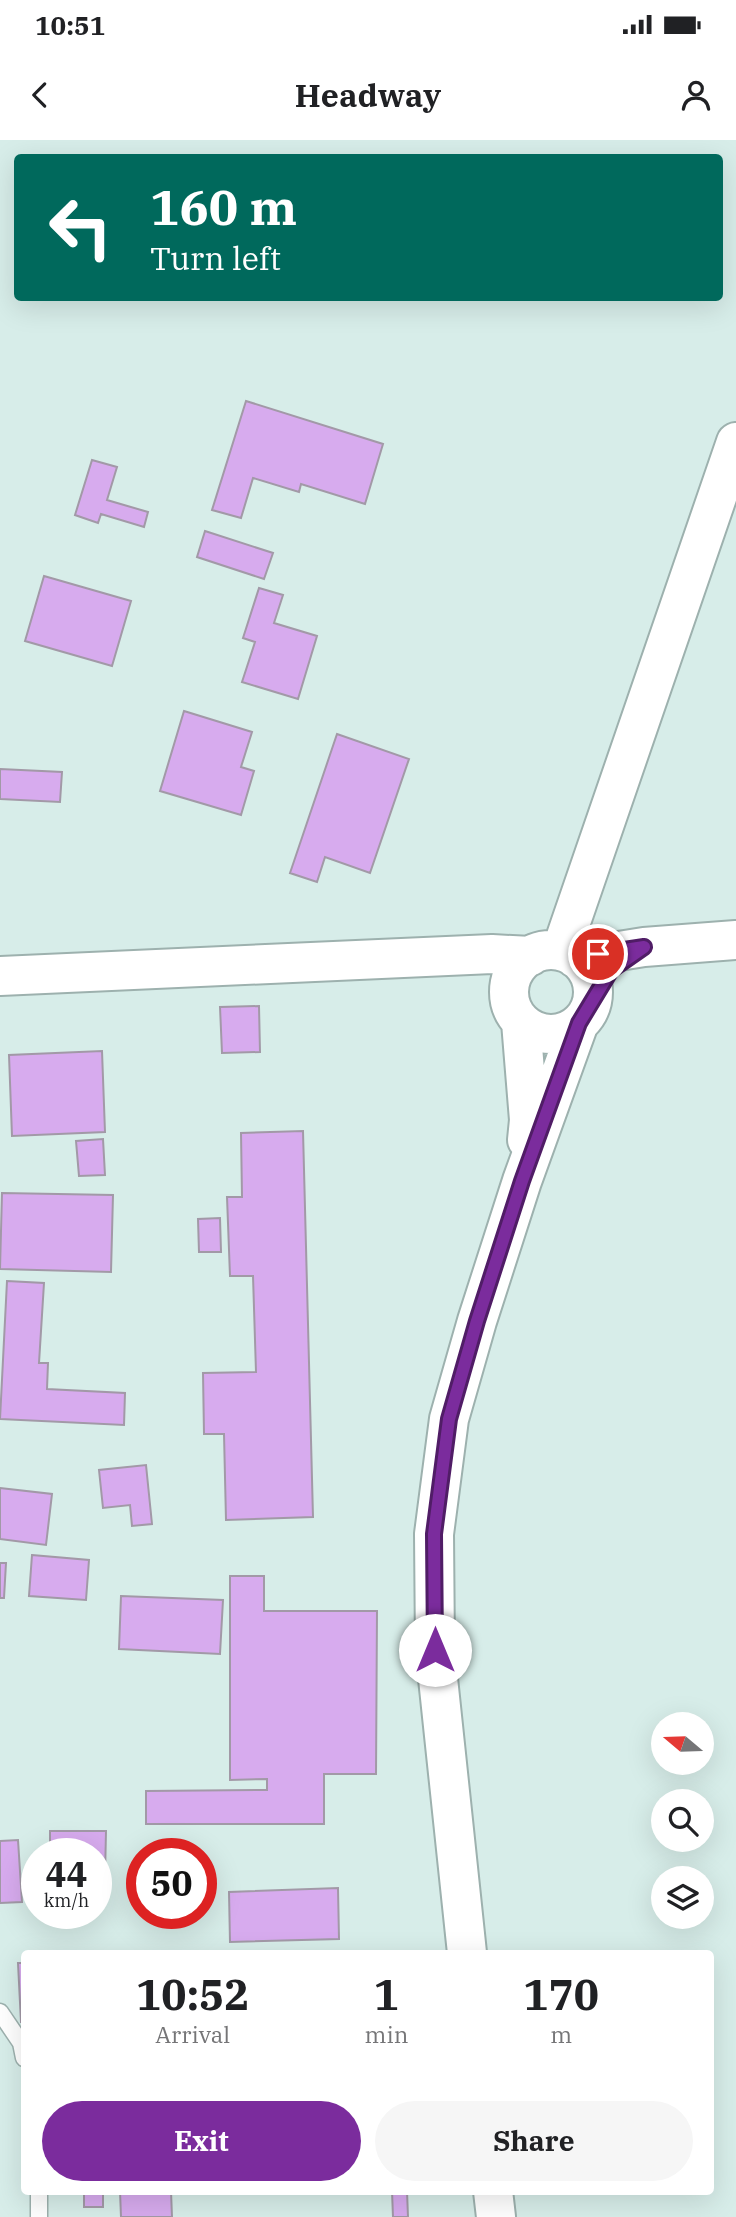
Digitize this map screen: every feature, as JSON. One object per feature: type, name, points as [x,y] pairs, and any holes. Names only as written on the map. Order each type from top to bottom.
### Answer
[{"type":"main road","points":[[522,1181],[529,1120],[516,1013],[509,992],[514,971],[555,955],[736,442]]},
{"type":"main road","points":[[0,976],[453,956],[555,955],[736,940]]},
{"type":"main road","points":[[467,1950],[435,1650],[434,1534],[449,1419],[522,1181],[586,1011],[611,970],[644,947]]},
{"type":"main road","points":[[453,956],[516,1013],[544,1034],[568,1030],[586,1011],[589,975],[555,955]]},
{"type":"main road","points":[[493,2195],[496,2217]]},
{"type":"lane","points":[[0,2012],[21,2043]]},
{"type":"lane","points":[[39,2195],[39,2217]]},
{"type":"building","points":[[246,401],[383,444],[365,504],[301,484],[299,492],[253,478],[241,518],[212,510]]},
{"type":"building","points":[[92,460],[117,467],[107,500],[148,512],[144,527],[101,514],[98,523],[75,515]]},
{"type":"building","points":[[205,531],[273,553],[264,579],[197,557]]},
{"type":"building","points":[[44,576],[131,601],[112,666],[25,641]]},
{"type":"building","points":[[259,588],[283,595],[274,623],[317,636],[298,699],[242,682],[255,642],[243,638]]},
{"type":"building","points":[[184,711],[252,732],[241,767],[254,771],[241,815],[160,791]]},
{"type":"building","points":[[337,734],[409,759],[370,873],[325,857],[317,882],[290,873]]},
{"type":"building","points":[[0,769],[62,772],[60,802],[0,799]]},
{"type":"building","points":[[259,1006],[260,1052],[222,1053],[220,1007]]},
{"type":"building","points":[[102,1051],[105,1132],[12,1136],[9,1055]]},
{"type":"building","points":[[303,1131],[313,1517],[226,1520],[224,1434],[204,1434],[203,1373],[256,1372],[253,1276],[230,1276],[227,1197],[242,1197],[241,1133]]},
{"type":"building","points":[[103,1139],[105,1175],[79,1176],[76,1141]]},
{"type":"building","points":[[2,1193],[113,1195],[111,1272],[0,1269]]},
{"type":"building","points":[[220,1218],[221,1252],[199,1252],[198,1219]]},
{"type":"building","points":[[7,1281],[44,1283],[39,1363],[48,1363],[47,1389],[125,1393],[124,1425],[0,1419]]},
{"type":"building","points":[[146,1465],[152,1524],[132,1526],[130,1505],[103,1508],[99,1470]]},
{"type":"building","points":[[0,1488],[52,1494],[46,1545],[0,1539]]},
{"type":"building","points":[[32,1555],[89,1560],[86,1600],[29,1596]]},
{"type":"building","points":[[0,1563],[6,1563],[4,1598],[0,1598]]},
{"type":"building","points":[[230,1576],[264,1576],[264,1611],[377,1611],[376,1774],[324,1774],[324,1824],[146,1824],[146,1791],[267,1790],[267,1779],[230,1780]]},
{"type":"building","points":[[121,1596],[223,1600],[220,1654],[119,1649]]},
{"type":"building","points":[[50,1831],[106,1831],[106,1838],[50,1838]]},
{"type":"building","points":[[18,1840],[21,1902],[0,1903],[0,1841]]},
{"type":"building","points":[[338,1888],[339,1939],[230,1942],[229,1892]]},
{"type":"building","points":[[18,1963],[21,1963],[21,2022]]},
{"type":"building","points":[[84,2195],[103,2195],[103,2207],[84,2207]]},
{"type":"building","points":[[120,2195],[171,2195],[172,2217],[121,2217]]},
{"type":"building","points":[[392,2195],[407,2195],[408,2217],[393,2217]]},
{"type":"route","points":[[435,1650],[434,1534],[449,1419],[477,1321],[522,1181],[579,1023],[611,970],[644,947],[598,954]]}]
